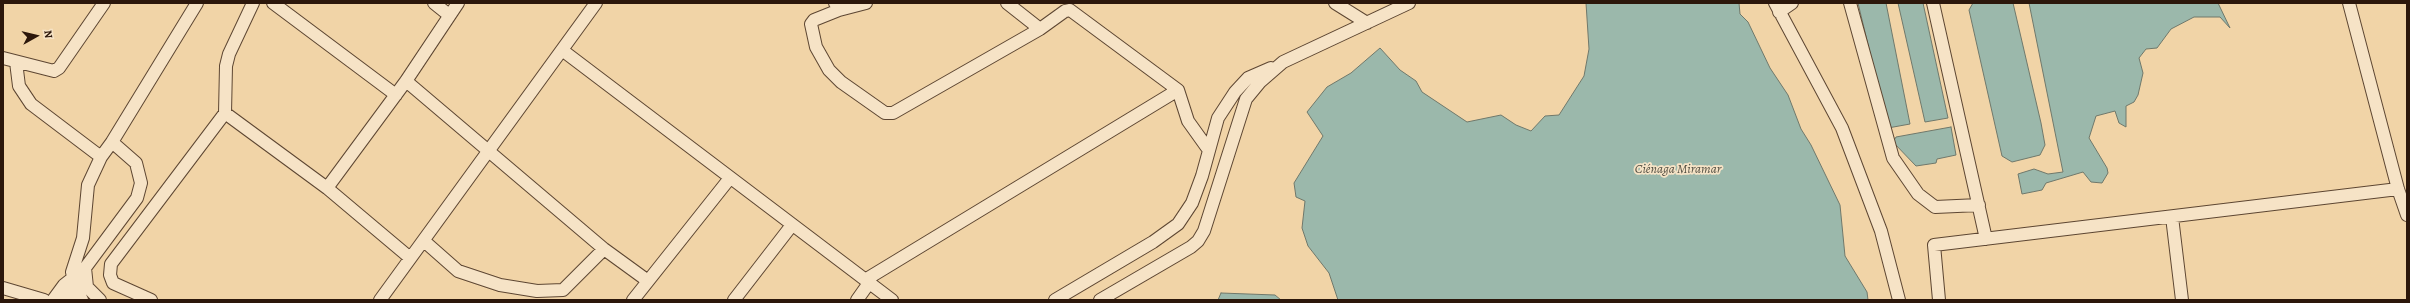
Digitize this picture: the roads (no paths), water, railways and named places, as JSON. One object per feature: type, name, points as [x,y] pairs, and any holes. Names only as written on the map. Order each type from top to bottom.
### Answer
[{"type":"street","points":[[3,58],[47,71],[54,71],[59,68],[104,3]]},
{"type":"street","points":[[100,300],[79,277],[72,272],[84,230],[86,191],[101,157],[112,142],[196,3]]},
{"type":"street","points":[[151,300],[123,289],[114,282],[110,275],[111,264],[225,113],[226,66],[253,3]]},
{"type":"street","points":[[273,3],[396,95]]},
{"type":"street","points":[[434,3],[450,15]]},
{"type":"street","points":[[327,188],[406,81],[458,3]]},
{"type":"street","points":[[380,300],[409,257],[424,241],[596,3]]},
{"type":"street","points":[[866,3],[837,6],[814,20],[811,24],[816,47],[829,70],[841,82],[885,113],[890,114],[1040,29],[1064,11],[1074,12],[1178,90],[1188,122],[1208,149]]},
{"type":"street","points":[[1007,3],[1040,29]]},
{"type":"street","points":[[1335,3],[1367,23]]},
{"type":"street","points":[[1055,300],[1153,242],[1178,224],[1192,203],[1202,176],[1208,149],[1218,118],[1235,92],[1248,78],[1410,3]]},
{"type":"street","points":[[1792,3],[1777,8],[1842,128],[1881,231],[1899,300]]},
{"type":"street","points":[[1850,3],[1893,158],[1918,194],[1935,207],[1979,205]]},
{"type":"street","points":[[1933,3],[1986,239]]},
{"type":"street","points":[[2349,3],[2398,189],[2407,215]]},
{"type":"street","points":[[562,50],[892,300]]},
{"type":"street","points":[[1100,300],[1191,247],[1198,241],[1204,231],[1246,99],[1260,82],[1283,62]]},
{"type":"street","points":[[21,63],[20,86],[32,104],[101,157]]},
{"type":"street","points":[[406,81],[604,249],[648,281]]},
{"type":"street","points":[[857,300],[867,281],[1178,90]]},
{"type":"street","points":[[225,113],[327,188],[409,257]]},
{"type":"street","points":[[67,300],[79,277],[137,198],[141,183],[136,162],[112,142]]},
{"type":"street","points":[[633,300],[730,178]]},
{"type":"street","points":[[1939,300],[1934,245],[2398,189]]},
{"type":"street","points":[[2172,216],[2182,300]]},
{"type":"street","points":[[734,300],[792,224]]},
{"type":"street","points":[[424,241],[458,271],[500,285],[561,295],[604,249]]},
{"type":"street","points":[[53,300],[64,285],[79,277]]},
{"type":"street","points":[[79,277],[82,300]]},
{"type":"street","points":[[3,288],[44,300]]},
{"type":"water","name":"Ciénaga Miramar","points":[[1586,3],[1739,3],[1740,14],[1748,22],[1770,68],[1788,95],[1801,129],[1811,145],[1840,205],[1845,256],[1867,292],[1868,300],[1338,300],[1329,273],[1308,246],[1302,228],[1305,201],[1296,197],[1294,183],[1323,136],[1307,112],[1327,87],[1351,73],[1380,48],[1400,70],[1416,81],[1422,92],[1467,122],[1501,115],[1516,125],[1531,131],[1545,116],[1559,115],[1584,76],[1589,49]]},
{"type":"water","points":[[1858,3],[1886,3],[1910,124],[1888,128]]},
{"type":"water","points":[[1898,3],[1923,3],[1948,118],[1925,122]]},
{"type":"water","points":[[1973,3],[2013,3],[2045,145],[2040,155],[2012,162],[2002,156],[1969,10]]},
{"type":"water","points":[[2029,3],[2218,3],[2230,28],[2220,17],[2194,17],[2171,29],[2157,48],[2146,49],[2139,58],[2143,73],[2138,95],[2134,102],[2126,106],[2126,127],[2119,123],[2115,111],[2096,116],[2089,138],[2107,168],[2108,173],[2102,183],[2091,182],[2083,172],[2046,183],[2042,190],[2022,194],[2018,174],[2034,169],[2048,174],[2063,172]]},
{"type":"water","points":[[1951,127],[1956,155],[1937,159],[1936,163],[1916,166],[1893,142],[1896,137]]},
{"type":"water","points":[[1221,293],[1275,295],[1281,300],[1218,300]]}]
